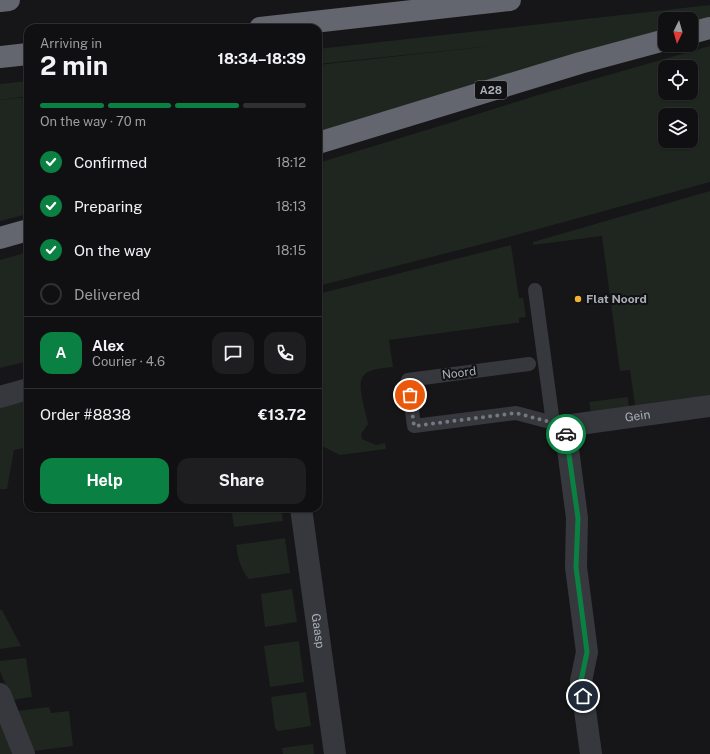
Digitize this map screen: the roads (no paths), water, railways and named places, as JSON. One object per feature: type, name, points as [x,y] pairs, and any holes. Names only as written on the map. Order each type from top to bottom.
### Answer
[{"type":"highway","points":[[0,1],[9,0]]},
{"type":"highway","points":[[296,24],[510,0]]},
{"type":"highway","points":[[698,31],[710,28]]},
{"type":"highway","name":"A28","points":[[322,142],[580,63],[658,42]]},
{"type":"highway","points":[[0,57],[24,54]]},
{"type":"highway","points":[[0,238],[24,231]]},
{"type":"street","points":[[0,397],[24,390]]},
{"type":"street","name":"Gein","points":[[559,424],[710,406]]},
{"type":"street","points":[[559,424],[578,518],[576,567],[587,652],[581,681],[591,754]]},
{"type":"street","name":"Gaasp","points":[[302,512],[335,754]]},
{"type":"street","points":[[0,694],[24,754]]},
{"type":"lane","points":[[535,290],[559,424]]},
{"type":"lane","name":"Noord","points":[[529,364],[408,380],[414,426],[516,413],[559,424]]},
{"type":"place","name":"Flat Noord","points":[[578,299]]}]
